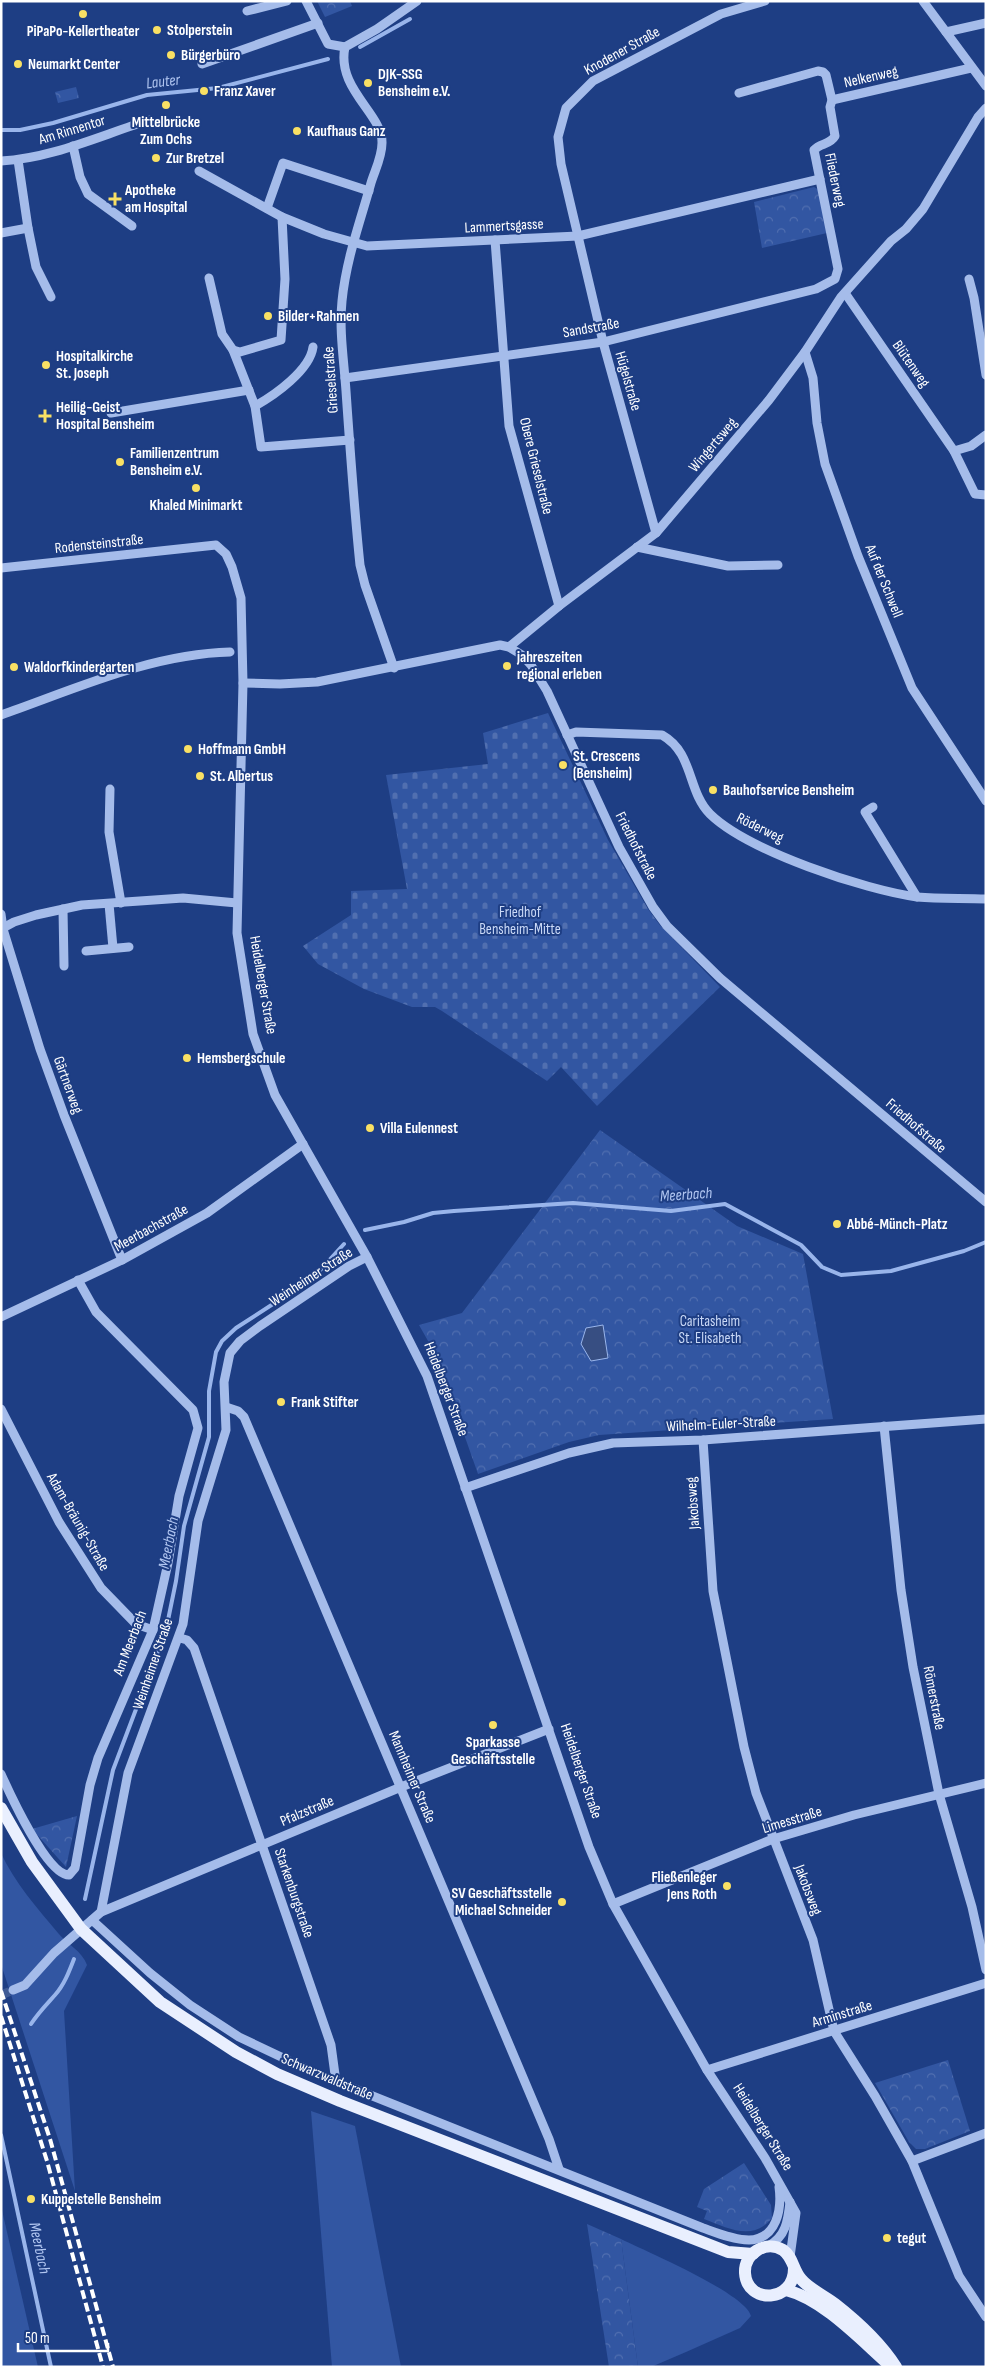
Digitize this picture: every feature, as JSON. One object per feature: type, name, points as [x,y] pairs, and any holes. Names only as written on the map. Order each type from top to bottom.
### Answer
[{"type":"main road","name":"Schwarzwaldstraße","points":[[1,1808],[32,1862],[81,1929],[160,2002],[206,2034],[276,2074],[340,2101],[728,2252],[752,2254]]},
{"type":"main road","points":[[891,2367],[841,2322],[799,2293],[786,2290],[774,2296],[759,2294],[748,2283],[745,2267],[752,2254],[766,2247],[782,2250],[792,2262],[801,2280],[848,2314],[886,2351],[896,2367]]},
{"type":"main road","name":"Schwarzwaldstraße","points":[[728,2252],[745,2267]]},
{"type":"main road","name":"Heidelberger Straße","points":[[786,2290],[792,2282],[792,2262]]},
{"type":"street","points":[[247,11],[287,1]]},
{"type":"street","points":[[306,1],[328,44],[345,47],[377,29],[417,1]]},
{"type":"street","name":"Knodener Straße","points":[[578,236],[558,151],[559,130],[566,108],[580,91],[605,73],[721,14],[765,1]]},
{"type":"street","points":[[923,1],[986,86]]},
{"type":"street","points":[[202,64],[318,23]]},
{"type":"street","points":[[946,32],[986,23]]},
{"type":"street","name":"Grieselstraße","points":[[345,47],[343,57],[345,69],[358,99],[374,121],[382,141],[354,242],[342,302],[342,345],[362,576],[394,668]]},
{"type":"street","name":"Nelkenweg","points":[[740,93],[757,86],[823,72],[826,75],[832,100],[971,68]]},
{"type":"street","name":"Fliederweg","points":[[832,100],[830,107],[835,136],[830,143],[817,147],[814,150],[838,269],[835,279]]},
{"type":"street","name":"Wingertsweg","points":[[509,647],[559,606],[656,533],[769,400],[805,352],[845,293],[891,241],[906,229],[932,196],[978,117],[986,108]]},
{"type":"street","name":"Am Rinnentor","points":[[1,161],[18,160],[73,146],[150,120]]},
{"type":"street","points":[[73,146],[80,177],[88,194],[132,226]]},
{"type":"street","points":[[18,160],[36,267],[51,297]]},
{"type":"street","points":[[267,208],[283,163],[369,191]]},
{"type":"street","name":"Lammertsgasse","points":[[199,171],[282,217],[324,234],[367,246],[578,236],[820,179]]},
{"type":"street","points":[[233,350],[240,352],[281,340],[285,279],[282,217]]},
{"type":"street","points":[[1,233],[28,228]]},
{"type":"street","name":"Hügelstraße","points":[[578,236],[603,342],[656,533]]},
{"type":"street","name":"Obere Grieselstraße","points":[[495,240],[509,426],[559,606]]},
{"type":"street","points":[[208,278],[222,334],[233,350],[256,406],[261,446],[350,440]]},
{"type":"street","name":"Sandstraße","points":[[346,378],[505,354],[603,342],[816,289],[835,279]]},
{"type":"street","points":[[969,279],[974,298],[986,375]]},
{"type":"street","name":"Blütenweg","points":[[845,293],[954,450],[975,494],[986,495]]},
{"type":"street","points":[[256,406],[274,395],[305,366],[311,359],[313,348]]},
{"type":"street","name":"Auf der Schwell","points":[[805,352],[813,378],[817,423],[825,464],[862,564],[912,688],[986,801]]},
{"type":"street","points":[[112,412],[249,390]]},
{"type":"street","points":[[954,450],[971,446],[986,435]]},
{"type":"street","name":"Heidelberger Straße","points":[[199,547],[216,545],[222,549],[235,574],[240,598],[243,683],[237,933],[253,1034],[275,1095],[367,1257],[427,1376],[589,1847],[613,1904],[707,2070],[796,2213],[792,2262]]},
{"type":"street","name":"Rodensteinstraße","points":[[1,568],[199,547]]},
{"type":"street","points":[[637,547],[728,566],[778,565]]},
{"type":"street","points":[[243,683],[317,682],[394,668],[487,647],[500,645],[509,647]]},
{"type":"street","name":"Friedhofstraße","points":[[509,647],[531,664],[547,691],[619,847],[653,907],[667,926],[720,978],[986,1202]]},
{"type":"street","points":[[1,715],[152,663],[189,654],[230,652]]},
{"type":"street","name":"Röderweg","points":[[567,734],[576,732],[662,734],[672,740],[680,750],[706,810],[725,827],[752,841],[829,874],[917,897],[986,898]]},
{"type":"street","points":[[110,789],[109,832],[121,903]]},
{"type":"street","points":[[873,808],[865,812],[917,897]]},
{"type":"street","points":[[2,929],[14,922],[82,904],[109,904],[183,898],[237,903]]},
{"type":"street","points":[[109,904],[113,948]]},
{"type":"street","points":[[63,908],[64,966]]},
{"type":"street","name":"Gärtnerweg","points":[[1,914],[2,929],[42,1055],[122,1260]]},
{"type":"street","points":[[86,951],[129,947]]},
{"type":"street","name":"Meerbachstraße","points":[[1,1317],[122,1260],[207,1213],[303,1144]]},
{"type":"street","name":"Weinheimer Straße","points":[[101,1912],[128,1773],[180,1638],[198,1522],[226,1430],[225,1368],[230,1353],[240,1341],[349,1266],[367,1257]]},
{"type":"street","name":"Am Meerbach","points":[[1,1774],[38,1844],[57,1871],[63,1875],[69,1875],[74,1868],[90,1785],[98,1758],[153,1630],[180,1496],[198,1428],[193,1410],[96,1312],[78,1280]]},
{"type":"street","name":"Mannheimer Straße","points":[[226,1407],[238,1411],[244,1417],[549,2139],[559,2169]]},
{"type":"street","name":"Adam-Bräunig-Straße","points":[[1,1409],[59,1522],[101,1588],[136,1624],[153,1630]]},
{"type":"street","name":"Wilhelm-Euler-Straße","points":[[465,1488],[569,1453],[613,1443],[703,1440],[986,1419]]},
{"type":"street","name":"Römerstraße","points":[[884,1426],[901,1590],[914,1667],[939,1794],[972,1907],[986,1970]]},
{"type":"street","name":"Jakobsweg","points":[[703,1440],[713,1591],[744,1747],[756,1793],[812,1940],[834,2031],[875,2096],[912,2162],[959,2276],[986,2317]]},
{"type":"street","name":"Starkenburgstraße","points":[[180,1638],[187,1640],[194,1648],[331,2045],[336,2082]]},
{"type":"street","name":"Pfalzstraße","points":[[13,1990],[25,1985],[54,1953],[101,1912],[401,1787],[549,1729]]},
{"type":"street","name":"Limesstraße","points":[[613,1904],[773,1839],[854,1815],[986,1783]]},
{"type":"street","name":"Schwarzwaldstraße","points":[[92,1920],[150,1973],[190,2005],[239,2036],[336,2082],[559,2169],[703,2228],[749,2240],[768,2232],[777,2220],[780,2206],[778,2182]]},
{"type":"street","name":"Arminstraße","points":[[707,2070],[986,1983]]},
{"type":"street","points":[[912,2162],[986,2133]]},
{"type":"street","points":[[766,2247],[776,2242],[784,2231],[788,2220],[790,2202]]},
{"type":"green space","points":[[317,1],[350,1],[352,6],[325,17]]},
{"type":"green space","points":[[76,87],[79,98],[58,103],[55,92]]},
{"type":"green space","points":[[814,187],[819,190],[827,233],[762,248],[754,202]]},
{"type":"green space","name":"Friedhof Bensheim-Mitte","points":[[548,713],[608,840],[648,909],[659,924],[720,987],[597,1106],[561,1067],[547,1081],[435,1007],[412,1007],[364,989],[318,964],[303,946],[351,915],[351,891],[407,889],[386,775],[488,764],[483,733]]},
{"type":"green space","name":"Caritasheim St. Elisabeth","points":[[600,1130],[737,1226],[803,1254],[833,1419],[599,1435],[569,1442],[478,1474],[436,1355],[419,1325],[462,1313]]},
{"type":"green space","points":[[77,1816],[66,1867],[32,1829]]},
{"type":"green space","points":[[1,1853],[6,1864],[27,1895],[58,1933],[82,1956],[87,1965],[64,2011],[75,2191],[1,1964]]},
{"type":"green space","points":[[948,2060],[970,2131],[925,2149],[916,2149],[909,2142],[875,2083]]},
{"type":"green space","points":[[311,2111],[355,2126],[401,2367],[332,2367]]},
{"type":"green space","points":[[744,2163],[771,2205],[772,2218],[757,2230],[748,2231],[731,2229],[704,2219],[707,2211],[697,2207],[704,2189]]},
{"type":"green space","points":[[1,2206],[38,2367],[1,2367]]},
{"type":"green space","points":[[587,2224],[621,2239],[638,2367],[609,2367]]},
{"type":"green space","points":[[621,2239],[714,2285],[732,2296],[745,2307],[751,2316],[740,2328],[651,2367],[638,2367]]},
{"type":"shaded area","points":[[603,1325],[608,1358],[591,1361],[581,1344],[586,1328]]},
{"type":"waterway","name":"Lauter","points":[[360,47],[410,19]]},
{"type":"waterway","name":"Lauter","points":[[1,130],[20,130],[53,123],[147,95],[218,88],[328,59]]},
{"type":"waterway","name":"Meerbach","points":[[365,1230],[404,1222],[433,1213],[454,1211],[573,1203],[671,1211],[725,1204],[801,1245],[822,1267],[841,1275],[891,1271],[964,1251],[986,1242]]},
{"type":"waterway","name":"Meerbach","points":[[85,1899],[113,1770],[166,1630],[184,1526],[209,1437],[209,1391],[216,1352],[222,1341],[236,1328],[313,1278],[344,1244]]},
{"type":"waterway","name":"Meerbach","points":[[31,2024],[61,1987],[74,1959]]},
{"type":"waterway","name":"Meerbach","points":[[1,2135],[51,2367]]},
{"type":"tunnel","points":[[1,1995],[13,1990]]},
{"type":"railway","points":[[1,1991],[50,2139],[113,2367]]},
{"type":"railway","points":[[1,2016],[47,2161],[103,2367]]},
{"type":"place","name":"PiPaPo-Kellertheater","points":[[83,14]]},
{"type":"place","name":"Stolperstein","points":[[157,30]]},
{"type":"place","name":"Bürgerbüro","points":[[171,55]]},
{"type":"place","name":"Neumarkt Center","points":[[18,64]]},
{"type":"place","name":"DJK-SSG Bensheim e.V.","points":[[368,83]]},
{"type":"place","name":"Franz Xaver","points":[[204,91]]},
{"type":"place","name":"Mittelbrücke Zum Ochs","points":[[166,105]]},
{"type":"place","name":"Kaufhaus Ganz","points":[[297,131]]},
{"type":"place","name":"Zur Bretzel","points":[[156,158]]},
{"type":"place","name":"Apotheke am Hospital","points":[[115,199]]},
{"type":"place","name":"Bilder+Rahmen","points":[[268,316]]},
{"type":"place","name":"Hospitalkirche St. Joseph","points":[[46,365]]},
{"type":"place","name":"Heilig-Geist Hospital Bensheim","points":[[45,416]]},
{"type":"place","name":"Familienzentrum Bensheim e.V.","points":[[120,462]]},
{"type":"place","name":"Khaled Minimarkt","points":[[196,488]]},
{"type":"place","name":"jahreszeiten regional erleben","points":[[507,666]]},
{"type":"place","name":"Waldorfkindergarten","points":[[14,667]]},
{"type":"place","name":"Hoffmann GmbH","points":[[188,749]]},
{"type":"place","name":"St. Crescens (Bensheim)","points":[[563,765]]},
{"type":"place","name":"St. Albertus","points":[[200,776]]},
{"type":"place","name":"Bauhofservice Bensheim","points":[[713,790]]},
{"type":"place","name":"Hemsbergschule","points":[[187,1058]]},
{"type":"place","name":"Villa Eulennest","points":[[370,1128]]},
{"type":"place","name":"Abbé-Münch-Platz","points":[[837,1224]]},
{"type":"place","name":"Frank Stifter","points":[[281,1402]]},
{"type":"place","name":"Sparkasse Geschäftsstelle","points":[[493,1725]]},
{"type":"place","name":"Fließenleger Jens Roth","points":[[727,1886]]},
{"type":"place","name":"SV Geschäftsstelle Michael Schneider","points":[[562,1902]]},
{"type":"place","name":"Kuppelstelle Bensheim","points":[[31,2199]]},
{"type":"place","name":"tegut","points":[[887,2238]]}]
